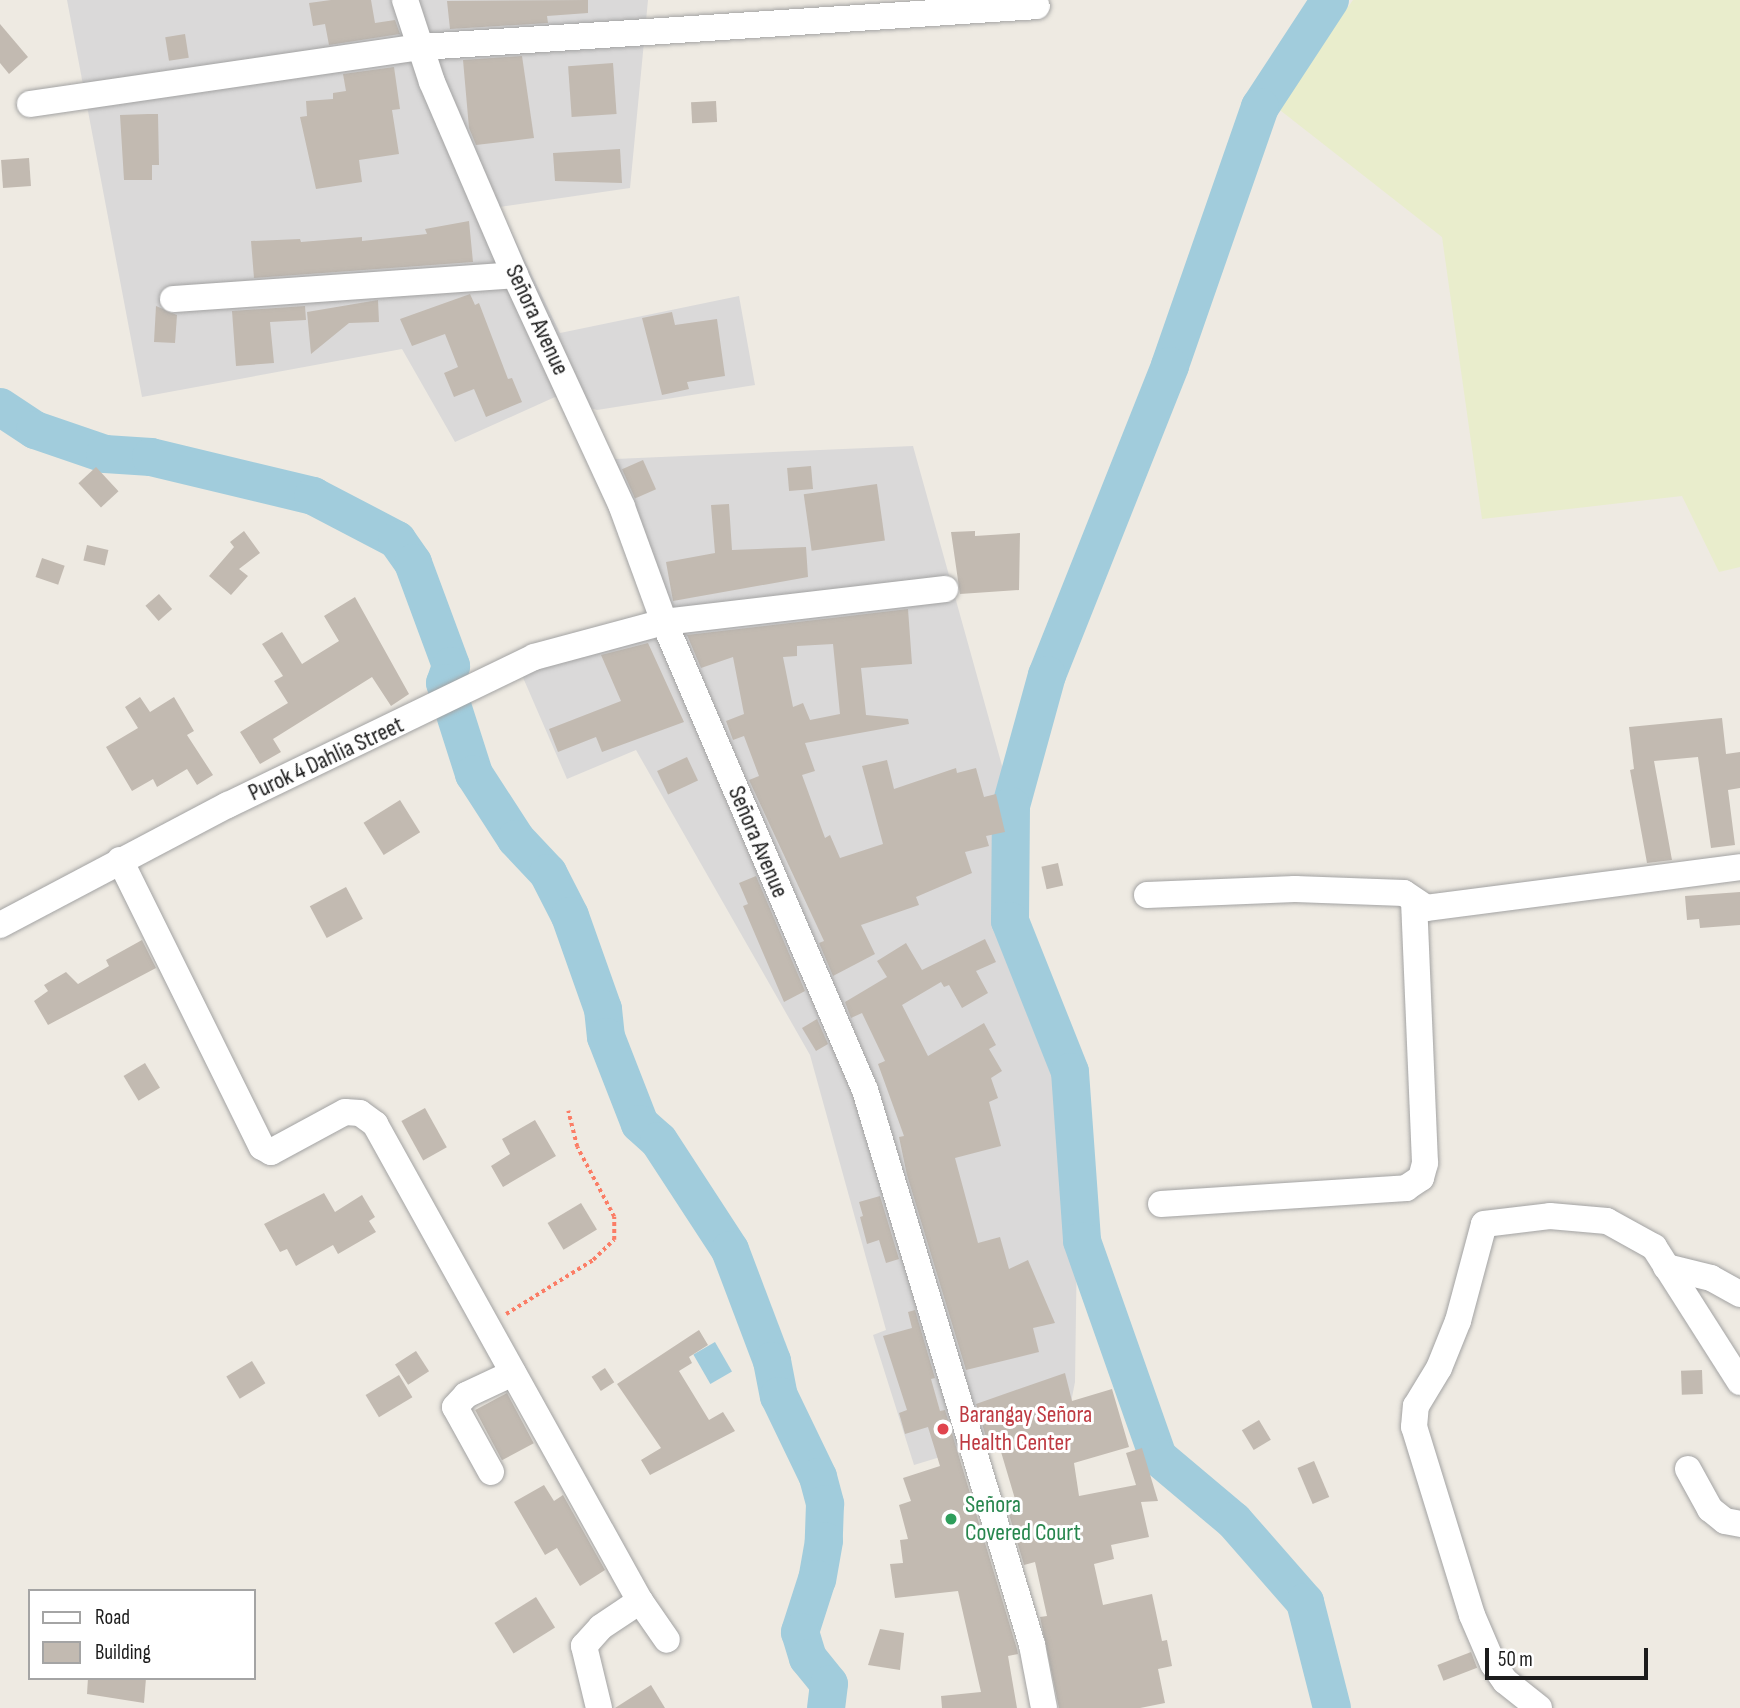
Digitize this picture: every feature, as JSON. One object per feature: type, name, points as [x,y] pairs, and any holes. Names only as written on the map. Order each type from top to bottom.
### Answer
[{"type":"street","name":"Señora Avenue","points":[[405,0],[515,275],[622,506],[664,622],[865,1090],[1032,1645],[1044,1708]]},
{"type":"street","points":[[30,104],[422,47],[1037,6]]},
{"type":"street","points":[[173,299],[515,275]]},
{"type":"street","name":"Purok 4 Dahlia Street","points":[[0,925],[120,860],[534,657],[664,622],[945,589]]},
{"type":"street","points":[[120,860],[262,1147],[271,1152],[345,1112],[360,1113],[375,1124],[640,1601],[667,1640]]},
{"type":"street","points":[[1147,895],[1295,889],[1404,893],[1414,903],[1426,908],[1740,867]]},
{"type":"street","points":[[1161,1204],[1406,1188],[1421,1178],[1425,1163],[1414,903]]},
{"type":"street","points":[[1539,1708],[1499,1673],[1472,1615],[1414,1427],[1416,1406],[1439,1368],[1458,1321],[1484,1224],[1550,1216],[1608,1221],[1654,1247],[1740,1382]]},
{"type":"street","points":[[1667,1267],[1711,1278],[1740,1294]]},
{"type":"street","points":[[491,1472],[455,1407],[466,1395],[513,1373]]},
{"type":"street","points":[[1688,1469],[1710,1509],[1725,1521],[1740,1524]]},
{"type":"street","points":[[599,1708],[584,1646],[601,1627],[640,1601]]},
{"type":"path","points":[[486,1327],[593,1260],[614,1240],[614,1217],[577,1147],[568,1111]]},
{"type":"shaded area","points":[[67,0],[648,0],[630,188],[499,207],[560,333],[739,296],[755,385],[597,410],[555,397],[455,442],[402,349],[142,397]]},
{"type":"shaded area","points":[[913,446],[1006,780],[1008,921],[1065,1072],[1077,1242],[1075,1382],[1068,1418],[914,1465],[873,1335],[886,1330],[810,1055],[636,750],[567,779],[518,666],[667,614],[608,464],[615,459]]},
{"type":"green space","points":[[1353,0],[1740,0],[1740,567],[1719,572],[1682,496],[1482,519],[1442,237],[1276,107]]},
{"type":"water","points":[[715,1342],[732,1371],[710,1384],[693,1354]]},
{"type":"building","points":[[371,0],[375,23],[395,20],[400,34],[329,45],[325,24],[313,26],[309,3]]},
{"type":"building","points":[[588,0],[588,13],[547,16],[548,23],[450,29],[447,1]]},
{"type":"building","points":[[0,24],[28,57],[9,74],[0,63]]},
{"type":"building","points":[[185,34],[189,58],[169,61],[165,37]]},
{"type":"building","points":[[522,56],[534,138],[476,145],[469,128],[463,60]]},
{"type":"building","points":[[613,63],[617,114],[572,117],[568,66]]},
{"type":"building","points":[[394,67],[400,109],[392,110],[399,154],[359,160],[362,182],[316,189],[300,117],[307,116],[306,101],[333,99],[333,93],[346,91],[343,74]]},
{"type":"building","points":[[716,101],[717,122],[692,123],[691,102]]},
{"type":"building","points":[[158,114],[159,165],[152,165],[152,180],[124,180],[120,115]]},
{"type":"building","points":[[620,149],[622,183],[555,181],[553,153]]},
{"type":"building","points":[[29,158],[31,186],[3,188],[1,160]]},
{"type":"building","points":[[469,221],[473,262],[254,278],[251,241],[300,239],[301,242],[362,237],[362,241],[427,234],[425,229]]},
{"type":"building","points":[[470,294],[475,305],[479,303],[508,379],[512,378],[522,402],[486,417],[474,389],[454,397],[444,373],[458,367],[445,334],[412,346],[400,319]]},
{"type":"building","points":[[378,300],[379,322],[349,323],[311,354],[307,312]]},
{"type":"building","points":[[156,306],[177,315],[175,343],[154,342]]},
{"type":"building","points":[[305,306],[306,320],[270,322],[274,363],[236,366],[232,311]]},
{"type":"building","points":[[672,312],[675,325],[717,319],[725,376],[687,382],[689,389],[662,395],[642,318]]},
{"type":"building","points":[[643,460],[656,489],[635,499],[622,469]]},
{"type":"building","points":[[811,466],[813,489],[789,491],[787,468]]},
{"type":"building","points":[[96,467],[119,491],[101,508],[78,483]]},
{"type":"building","points":[[877,484],[885,540],[812,551],[804,494]]},
{"type":"building","points":[[729,504],[732,550],[806,547],[808,577],[673,601],[666,562],[715,553],[711,505]]},
{"type":"building","points":[[244,531],[260,553],[239,569],[248,576],[231,595],[209,576],[234,547],[230,542]]},
{"type":"building","points":[[975,531],[975,536],[1020,533],[1019,590],[960,594],[951,532]]},
{"type":"building","points":[[87,545],[108,550],[105,566],[83,561]]},
{"type":"building","points":[[42,558],[65,566],[58,585],[35,577]]},
{"type":"building","points":[[159,594],[172,609],[159,621],[145,606]]},
{"type":"building","points":[[355,597],[409,694],[391,706],[372,677],[273,739],[281,752],[260,764],[240,732],[288,703],[274,681],[283,676],[262,644],[282,632],[302,664],[339,641],[324,616]]},
{"type":"building","points":[[908,609],[912,664],[861,668],[866,715],[908,719],[909,724],[805,743],[815,771],[802,775],[825,838],[830,835],[840,858],[883,844],[862,766],[887,760],[894,789],[956,768],[957,773],[976,768],[984,797],[996,794],[1005,832],[986,836],[989,846],[965,852],[972,873],[916,897],[919,905],[861,925],[875,954],[833,976],[819,943],[824,941],[749,780],[759,776],[744,736],[733,740],[726,721],[744,714],[733,657],[701,668],[687,635]],"holes":[[[833,644],[840,714],[810,720],[803,703],[793,707],[783,657],[797,656],[797,646]]]},
{"type":"building","points":[[648,643],[684,722],[602,752],[596,737],[558,752],[549,729],[621,701],[601,655]]},
{"type":"building","points":[[140,697],[150,712],[174,697],[194,731],[187,735],[213,775],[197,785],[187,769],[157,787],[153,779],[132,791],[106,747],[138,728],[125,707]]},
{"type":"building","points":[[1722,718],[1726,754],[1740,752],[1740,788],[1728,790],[1735,845],[1711,848],[1698,757],[1654,761],[1672,860],[1647,863],[1630,770],[1634,769],[1629,727]]},
{"type":"building","points":[[687,757],[698,781],[668,795],[657,771]]},
{"type":"building","points":[[400,800],[420,832],[384,855],[364,823]]},
{"type":"building","points":[[1058,863],[1063,885],[1047,889],[1041,867]]},
{"type":"building","points":[[756,876],[805,991],[784,1002],[743,906],[748,904],[739,883]]},
{"type":"building","points":[[346,887],[363,919],[327,938],[310,906]]},
{"type":"building","points":[[1740,892],[1740,925],[1700,928],[1699,919],[1687,920],[1685,896]]},
{"type":"building","points":[[985,939],[996,962],[976,971],[988,993],[962,1008],[949,985],[944,987],[941,982],[902,1005],[928,1056],[984,1023],[996,1045],[989,1049],[1002,1071],[991,1078],[998,1098],[989,1102],[1001,1146],[955,1158],[978,1243],[1000,1237],[1009,1269],[1028,1260],[1055,1323],[1033,1328],[1039,1352],[966,1370],[907,1175],[899,1137],[904,1136],[878,1064],[885,1061],[862,1013],[851,1018],[845,1002],[887,977],[877,961],[906,943],[922,970]]},
{"type":"building","points":[[142,940],[156,968],[48,1025],[34,1001],[48,991],[44,985],[66,972],[78,984],[109,966],[106,960]]},
{"type":"building","points":[[817,1019],[828,1044],[816,1051],[802,1028]]},
{"type":"building","points":[[145,1063],[160,1088],[139,1101],[124,1076]]},
{"type":"building","points":[[425,1108],[447,1147],[423,1160],[401,1121]]},
{"type":"building","points":[[535,1120],[556,1156],[503,1187],[491,1166],[510,1154],[502,1139]]},
{"type":"building","points":[[324,1193],[335,1212],[362,1195],[375,1217],[369,1221],[376,1232],[338,1254],[333,1245],[296,1266],[287,1249],[280,1252],[264,1224]]},
{"type":"building","points":[[880,1196],[899,1259],[886,1263],[879,1240],[867,1244],[860,1217],[863,1216],[859,1202]]},
{"type":"building","points":[[581,1203],[597,1230],[564,1250],[548,1223]]},
{"type":"building","points":[[915,1310],[935,1378],[931,1379],[940,1411],[945,1410],[1017,1649],[1018,1654],[1008,1656],[1017,1708],[942,1708],[941,1696],[981,1692],[958,1591],[895,1598],[890,1564],[903,1563],[900,1540],[908,1539],[899,1505],[911,1501],[903,1478],[940,1466],[928,1427],[905,1434],[899,1413],[907,1410],[883,1336],[912,1328],[908,1312]]},
{"type":"building","points":[[699,1330],[708,1345],[689,1357],[692,1363],[679,1371],[709,1420],[723,1412],[735,1431],[650,1475],[641,1460],[661,1448],[617,1384]]},
{"type":"building","points":[[416,1351],[429,1371],[408,1385],[395,1365]]},
{"type":"building","points":[[252,1361],[265,1383],[240,1399],[226,1376]]},
{"type":"building","points":[[605,1368],[614,1382],[601,1391],[592,1377]]},
{"type":"building","points":[[1702,1370],[1703,1394],[1682,1395],[1681,1371]]},
{"type":"building","points":[[1065,1373],[1072,1401],[1112,1389],[1129,1447],[1074,1463],[1079,1496],[1136,1485],[1126,1453],[1142,1448],[1158,1501],[1141,1502],[1149,1537],[1111,1545],[1114,1559],[1094,1564],[1103,1605],[1152,1594],[1162,1641],[1167,1640],[1172,1666],[1158,1669],[1165,1703],[1140,1708],[1059,1708],[1040,1617],[1047,1616],[1035,1562],[1024,1565],[1008,1511],[1018,1509],[996,1435],[986,1437],[976,1404]]},
{"type":"building","points":[[399,1375],[412,1397],[379,1417],[366,1395]]},
{"type":"building","points":[[507,1393],[534,1443],[502,1460],[475,1410]]},
{"type":"building","points":[[1259,1420],[1271,1440],[1254,1450],[1242,1430]]},
{"type":"building","points":[[1314,1461],[1329,1497],[1313,1504],[1297,1468]]},
{"type":"building","points":[[544,1485],[554,1501],[563,1495],[605,1570],[580,1586],[557,1548],[545,1555],[514,1502]]},
{"type":"building","points":[[536,1597],[555,1628],[514,1653],[494,1623]]},
{"type":"building","points":[[880,1629],[904,1633],[900,1670],[868,1665]]},
{"type":"building","points":[[1471,1652],[1477,1668],[1443,1681],[1437,1665]]},
{"type":"building","points":[[88,1680],[146,1680],[144,1703],[87,1694]]},
{"type":"building","points":[[651,1685],[665,1708],[615,1708]]},
{"type":"waterway","points":[[1330,0],[1260,107],[1170,366],[1047,675],[1011,806],[1010,921],[1070,1072],[1082,1241],[1158,1457],[1234,1521],[1305,1602],[1332,1708]]},
{"type":"waterway","points":[[0,407],[35,430],[105,454],[151,457],[313,496],[397,540],[413,563],[451,666],[445,683],[474,774],[516,839],[548,873],[570,916],[603,1009],[606,1037],[640,1124],[659,1141],[730,1250],[772,1361],[779,1396],[818,1477],[825,1504],[824,1541],[817,1579],[800,1632],[808,1658],[829,1684],[826,1708]]},
{"type":"place","name":"Barangay Señora Health Center","points":[[943,1429]]},
{"type":"place","name":"Señora Covered Court","points":[[951,1519]]}]
